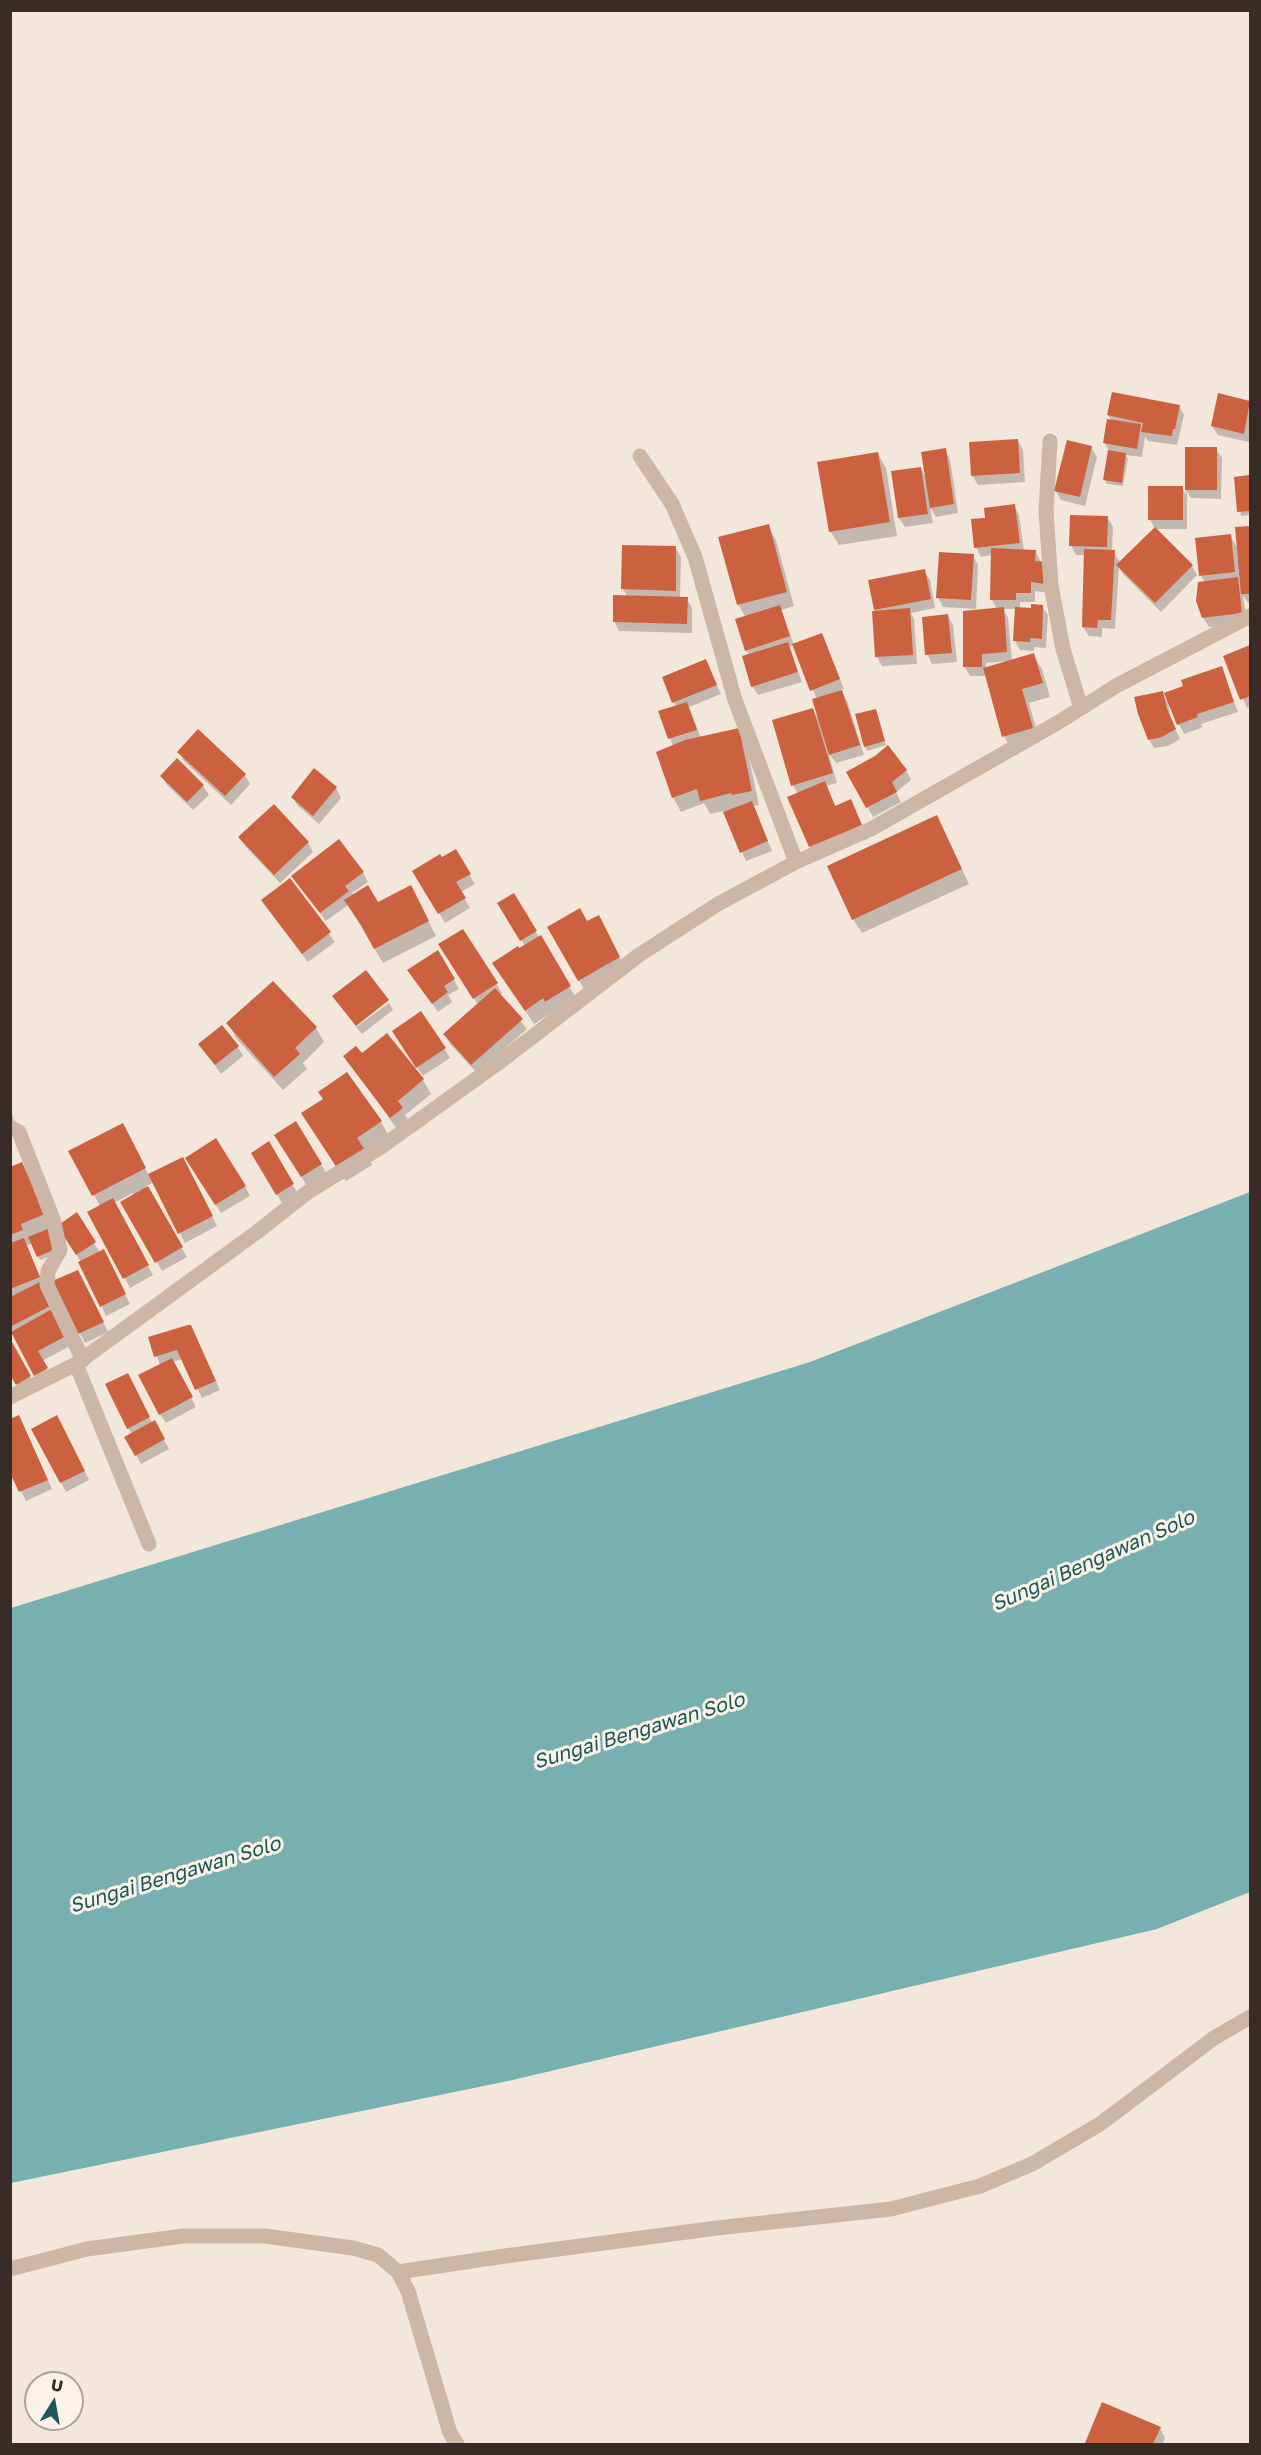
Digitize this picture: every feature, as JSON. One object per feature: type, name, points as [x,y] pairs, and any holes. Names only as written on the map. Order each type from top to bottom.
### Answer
[{"type":"street","points":[[1050,441],[1046,511],[1051,585],[1063,649],[1081,708]]},
{"type":"street","points":[[640,456],[672,504],[695,557],[735,700],[796,862]]},
{"type":"street","points":[[10,1396],[80,1362],[309,1192],[384,1145],[497,1064],[639,955],[718,904],[796,862],[871,829],[1116,686],[1251,616]]},
{"type":"street","points":[[10,1127],[19,1132],[52,1219],[60,1250],[48,1271],[47,1285],[80,1362],[149,1544]]},
{"type":"street","points":[[398,2272],[623,2240],[891,2209],[980,2186],[1032,2164],[1100,2124],[1214,2038],[1251,2017]]},
{"type":"street","points":[[10,2269],[87,2249],[183,2236],[265,2236],[353,2248],[378,2255],[398,2272],[408,2291],[450,2433],[457,2445]]},
{"type":"water","name":"Sungai Bengawan Solo","points":[[1250,1192],[1250,1892],[1157,1929],[508,2081],[11,2183],[11,1608],[810,1362]]},
{"type":"building","points":[[1112,392],[1180,405],[1172,436],[1141,432],[1143,423],[1107,415]]},
{"type":"building","points":[[1218,393],[1250,401],[1244,434],[1211,426]]},
{"type":"building","points":[[1107,419],[1141,424],[1137,449],[1103,443]]},
{"type":"building","points":[[1018,439],[1020,473],[971,476],[969,442]]},
{"type":"building","points":[[1067,440],[1092,446],[1080,497],[1054,491]]},
{"type":"building","points":[[1185,447],[1217,447],[1217,490],[1185,490]]},
{"type":"building","points":[[946,448],[954,504],[930,508],[921,452]]},
{"type":"building","points":[[1108,450],[1126,453],[1122,483],[1103,480]]},
{"type":"building","points":[[878,452],[890,522],[829,532],[817,462]]},
{"type":"building","points":[[921,467],[928,514],[898,518],[891,471]]},
{"type":"building","points":[[1249,475],[1250,511],[1237,512],[1234,477]]},
{"type":"building","points":[[1148,486],[1183,486],[1183,520],[1148,520]]},
{"type":"building","points":[[1015,504],[1020,543],[974,548],[971,519],[985,518],[984,508]]},
{"type":"building","points":[[1070,515],[1108,516],[1107,547],[1069,546]]},
{"type":"building","points":[[769,524],[787,592],[737,605],[718,537]]},
{"type":"building","points":[[1250,526],[1250,594],[1241,594],[1235,527]]},
{"type":"building","points":[[1155,527],[1193,565],[1155,603],[1116,565]]},
{"type":"building","points":[[1231,534],[1235,572],[1199,576],[1195,538]]},
{"type":"building","points":[[622,545],[676,546],[676,591],[621,589]]},
{"type":"building","points":[[991,548],[1036,550],[1035,561],[1047,562],[1045,584],[1031,582],[1031,593],[1016,593],[1016,600],[990,600]]},
{"type":"building","points":[[1084,549],[1115,550],[1111,620],[1098,620],[1097,628],[1082,627]]},
{"type":"building","points":[[939,552],[974,554],[971,600],[936,598]]},
{"type":"building","points":[[925,569],[931,599],[874,610],[868,580]]},
{"type":"building","points":[[1238,577],[1242,613],[1202,618],[1196,601],[1198,582]]},
{"type":"building","points":[[613,595],[688,597],[687,624],[613,622]]},
{"type":"building","points":[[1031,604],[1043,605],[1042,639],[1030,638],[1030,642],[1013,641],[1015,607],[1031,608]]},
{"type":"building","points":[[780,605],[790,636],[745,651],[735,619]]},
{"type":"building","points":[[1004,607],[1007,652],[982,654],[982,667],[963,667],[963,611]]},
{"type":"building","points":[[910,608],[913,655],[875,657],[872,611]]},
{"type":"building","points":[[948,614],[952,653],[925,655],[922,617]]},
{"type":"building","points":[[822,633],[840,679],[810,691],[792,644]]},
{"type":"building","points":[[788,642],[798,672],[751,687],[742,656]]},
{"type":"building","points":[[1250,645],[1250,696],[1240,700],[1223,656]]},
{"type":"building","points":[[1034,653],[1043,683],[1022,689],[1033,728],[1002,737],[983,668]]},
{"type":"building","points":[[706,659],[717,685],[672,703],[662,677]]},
{"type":"building","points":[[1222,666],[1234,702],[1197,714],[1198,717],[1177,725],[1164,693],[1183,686],[1181,680]]},
{"type":"building","points":[[842,690],[860,745],[829,755],[812,699]]},
{"type":"building","points":[[1163,691],[1167,709],[1176,729],[1162,737],[1148,740],[1134,697]]},
{"type":"building","points":[[687,702],[697,730],[668,739],[658,711]]},
{"type":"building","points":[[813,708],[833,773],[791,786],[772,720]]},
{"type":"building","points":[[876,709],[885,741],[864,747],[855,714]]},
{"type":"building","points":[[739,728],[752,791],[732,795],[731,793],[700,801],[697,789],[672,798],[656,752],[685,740]]},
{"type":"building","points":[[198,729],[246,774],[225,796],[177,752]]},
{"type":"building","points":[[888,745],[907,770],[892,782],[897,792],[866,808],[846,772],[875,756]]},
{"type":"building","points":[[177,758],[204,785],[187,802],[160,776]]},
{"type":"building","points":[[314,768],[337,787],[313,816],[291,797]]},
{"type":"building","points":[[825,781],[835,806],[851,799],[862,825],[809,847],[787,797]]},
{"type":"building","points":[[752,801],[768,841],[740,853],[723,812]]},
{"type":"building","points":[[274,804],[309,842],[274,875],[238,837]]},
{"type":"building","points":[[937,815],[962,869],[852,920],[827,866]]},
{"type":"building","points":[[339,839],[364,872],[345,886],[349,891],[320,913],[291,876]]},
{"type":"building","points":[[456,849],[471,874],[456,882],[466,898],[438,914],[412,871],[440,854],[442,857]]},
{"type":"building","points":[[290,878],[331,932],[302,954],[261,900]]},
{"type":"building","points":[[368,885],[378,902],[411,885],[429,921],[374,949],[344,900]]},
{"type":"building","points":[[514,893],[537,931],[520,941],[497,903]]},
{"type":"building","points":[[580,908],[587,921],[599,915],[620,957],[578,981],[547,927]]},
{"type":"building","points":[[463,929],[498,983],[473,999],[438,944]]},
{"type":"building","points":[[541,935],[571,986],[545,1002],[543,998],[525,1011],[492,963],[518,946],[519,948]]},
{"type":"building","points":[[438,950],[455,979],[444,986],[448,992],[432,1004],[407,970]]},
{"type":"building","points":[[366,970],[389,1000],[356,1026],[332,996]]},
{"type":"building","points":[[273,981],[317,1027],[295,1048],[300,1054],[274,1077],[226,1023]]},
{"type":"building","points":[[495,988],[523,1019],[471,1065],[443,1034]]},
{"type":"building","points":[[421,1011],[446,1048],[416,1068],[392,1031]]},
{"type":"building","points":[[222,1025],[239,1046],[215,1065],[198,1044]]},
{"type":"building","points":[[387,1033],[424,1079],[398,1101],[403,1108],[390,1118],[343,1056],[356,1046],[362,1053]]},
{"type":"building","points":[[347,1072],[382,1121],[357,1138],[365,1150],[337,1168],[301,1113],[323,1099],[318,1092]]},
{"type":"building","points":[[296,1121],[322,1164],[301,1177],[274,1135]]},
{"type":"building","points":[[123,1123],[146,1168],[92,1196],[68,1151]]},
{"type":"building","points":[[216,1138],[246,1186],[215,1205],[185,1158]]},
{"type":"building","points":[[269,1141],[294,1184],[276,1195],[251,1153]]},
{"type":"building","points":[[183,1157],[213,1216],[178,1234],[148,1174]]},
{"type":"building","points":[[22,1162],[45,1214],[21,1224],[23,1230],[10,1235],[10,1167]]},
{"type":"building","points":[[148,1186],[183,1247],[155,1263],[120,1202]]},
{"type":"building","points":[[113,1198],[149,1265],[123,1279],[87,1212]]},
{"type":"building","points":[[77,1212],[96,1242],[76,1255],[57,1226]]},
{"type":"building","points":[[50,1228],[58,1248],[37,1257],[28,1237]]},
{"type":"building","points":[[24,1238],[40,1277],[10,1289],[10,1243]]},
{"type":"building","points":[[104,1249],[126,1294],[100,1307],[78,1262]]},
{"type":"building","points":[[78,1270],[104,1322],[78,1334],[52,1281]]},
{"type":"building","points":[[40,1282],[52,1305],[10,1327],[10,1297]]},
{"type":"building","points":[[52,1309],[66,1336],[38,1351],[48,1368],[34,1376],[11,1332]]},
{"type":"building","points":[[191,1325],[216,1381],[195,1390],[177,1350],[154,1357],[148,1337]]},
{"type":"building","points":[[12,1342],[31,1376],[16,1385],[10,1375]]},
{"type":"building","points":[[172,1358],[193,1397],[159,1415],[138,1375]]},
{"type":"building","points":[[128,1373],[150,1417],[127,1429],[105,1384]]},
{"type":"building","points":[[19,1415],[48,1480],[19,1492],[10,1473],[10,1419]]},
{"type":"building","points":[[57,1415],[85,1471],[60,1483],[31,1429]]},
{"type":"building","points":[[155,1420],[165,1439],[135,1456],[124,1437]]},
{"type":"building","points":[[1102,2402],[1161,2427],[1153,2444],[1085,2443]]}]
